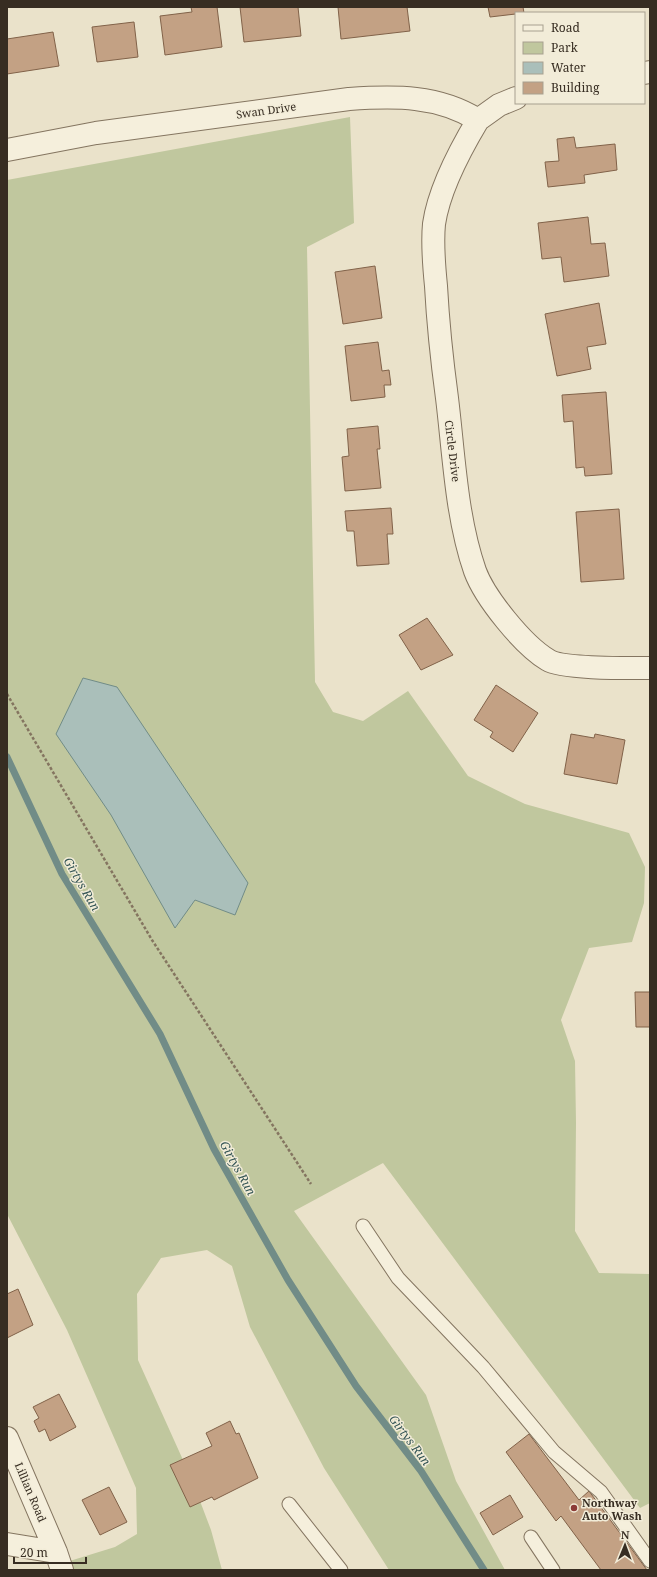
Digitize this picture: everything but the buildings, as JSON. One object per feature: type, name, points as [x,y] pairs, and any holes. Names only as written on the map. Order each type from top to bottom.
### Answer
[{"type":"street","name":"Swan Drive","points":[[7,150],[96,133],[349,99],[381,97],[440,102],[462,110],[478,120]]},
{"type":"street","points":[[478,120],[499,105],[515,98]]},
{"type":"street","name":"Circle Drive","points":[[478,120],[463,146],[440,199],[434,224],[433,247],[440,341],[459,497],[466,539],[476,572],[494,604],[515,632],[550,662],[564,665],[650,668]]},
{"type":"street","name":"Lillian Road","points":[[7,1438],[59,1561]]},
{"type":"street","points":[[7,1544],[59,1561]]},
{"type":"lane","points":[[363,1226],[398,1278],[483,1367],[554,1452],[601,1492],[648,1556]]},
{"type":"lane","points":[[289,1504],[341,1570]]},
{"type":"lane","points":[[530,1537],[553,1570]]},
{"type":"path","points":[[7,694],[152,940],[310,1184]]},
{"type":"green space","points":[[350,117],[354,223],[307,247],[315,682],[333,712],[363,721],[408,691],[468,776],[525,804],[629,833],[645,867],[644,903],[632,942],[589,948],[561,1020],[575,1061],[575,1231],[599,1273],[650,1274],[650,1503],[640,1508],[383,1163],[294,1211],[426,1395],[456,1481],[505,1570],[389,1570],[324,1468],[250,1327],[232,1266],[207,1250],[161,1258],[137,1294],[138,1360],[192,1480],[211,1530],[222,1570],[62,1570],[60,1564],[115,1547],[137,1534],[136,1488],[67,1330],[7,1214],[7,180]]},
{"type":"water","points":[[83,678],[117,687],[248,883],[235,915],[195,900],[175,928],[111,815],[56,734]]},
{"type":"waterway","name":"Girtys Run","points":[[7,757],[62,874],[160,1034],[214,1149],[288,1280],[356,1386],[421,1471],[484,1570]]},
{"type":"place","name":"Northway Auto Wash","points":[[574,1508]]}]
